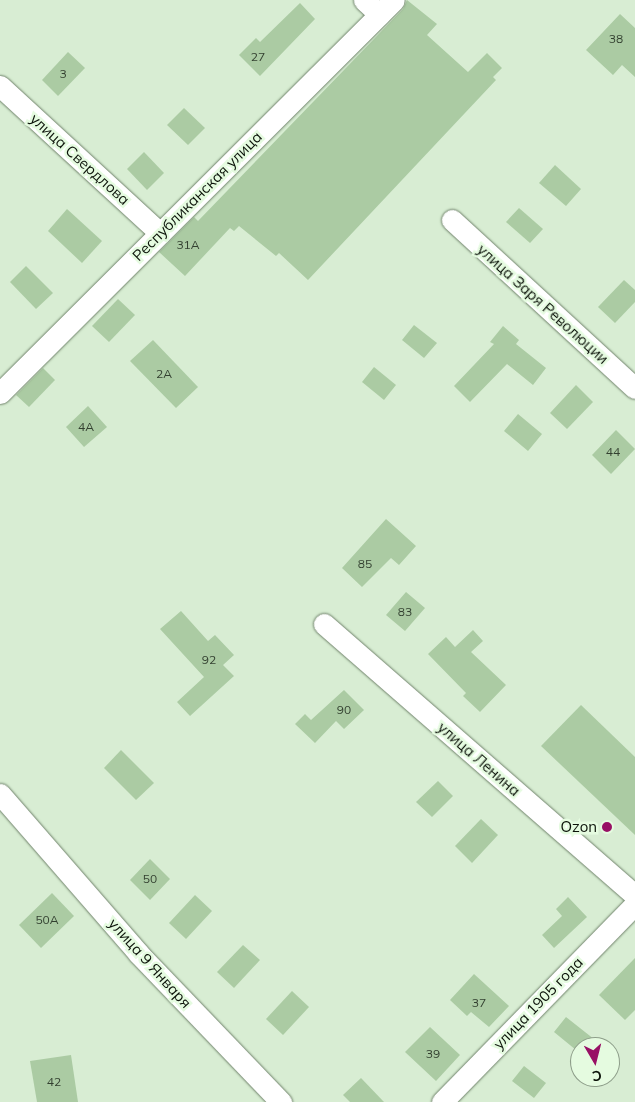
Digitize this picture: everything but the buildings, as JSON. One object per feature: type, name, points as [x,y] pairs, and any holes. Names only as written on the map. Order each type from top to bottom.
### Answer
[{"type":"street","name":"Республиканская улица","points":[[0,392],[160,232],[379,5]]},
{"type":"street","name":"улица Свердлова","points":[[0,86],[160,232]]},
{"type":"street","name":"улица Заря Революции","points":[[452,220],[635,388]]},
{"type":"street","name":"улица Ленина","points":[[324,624],[635,895]]},
{"type":"street","name":"улица 9 Января","points":[[1,795],[25,820],[138,953],[281,1102]]},
{"type":"street","name":"улица 1905 года","points":[[442,1102],[635,904]]},
{"type":"place","name":"Ozon","points":[[607,827]]}]
